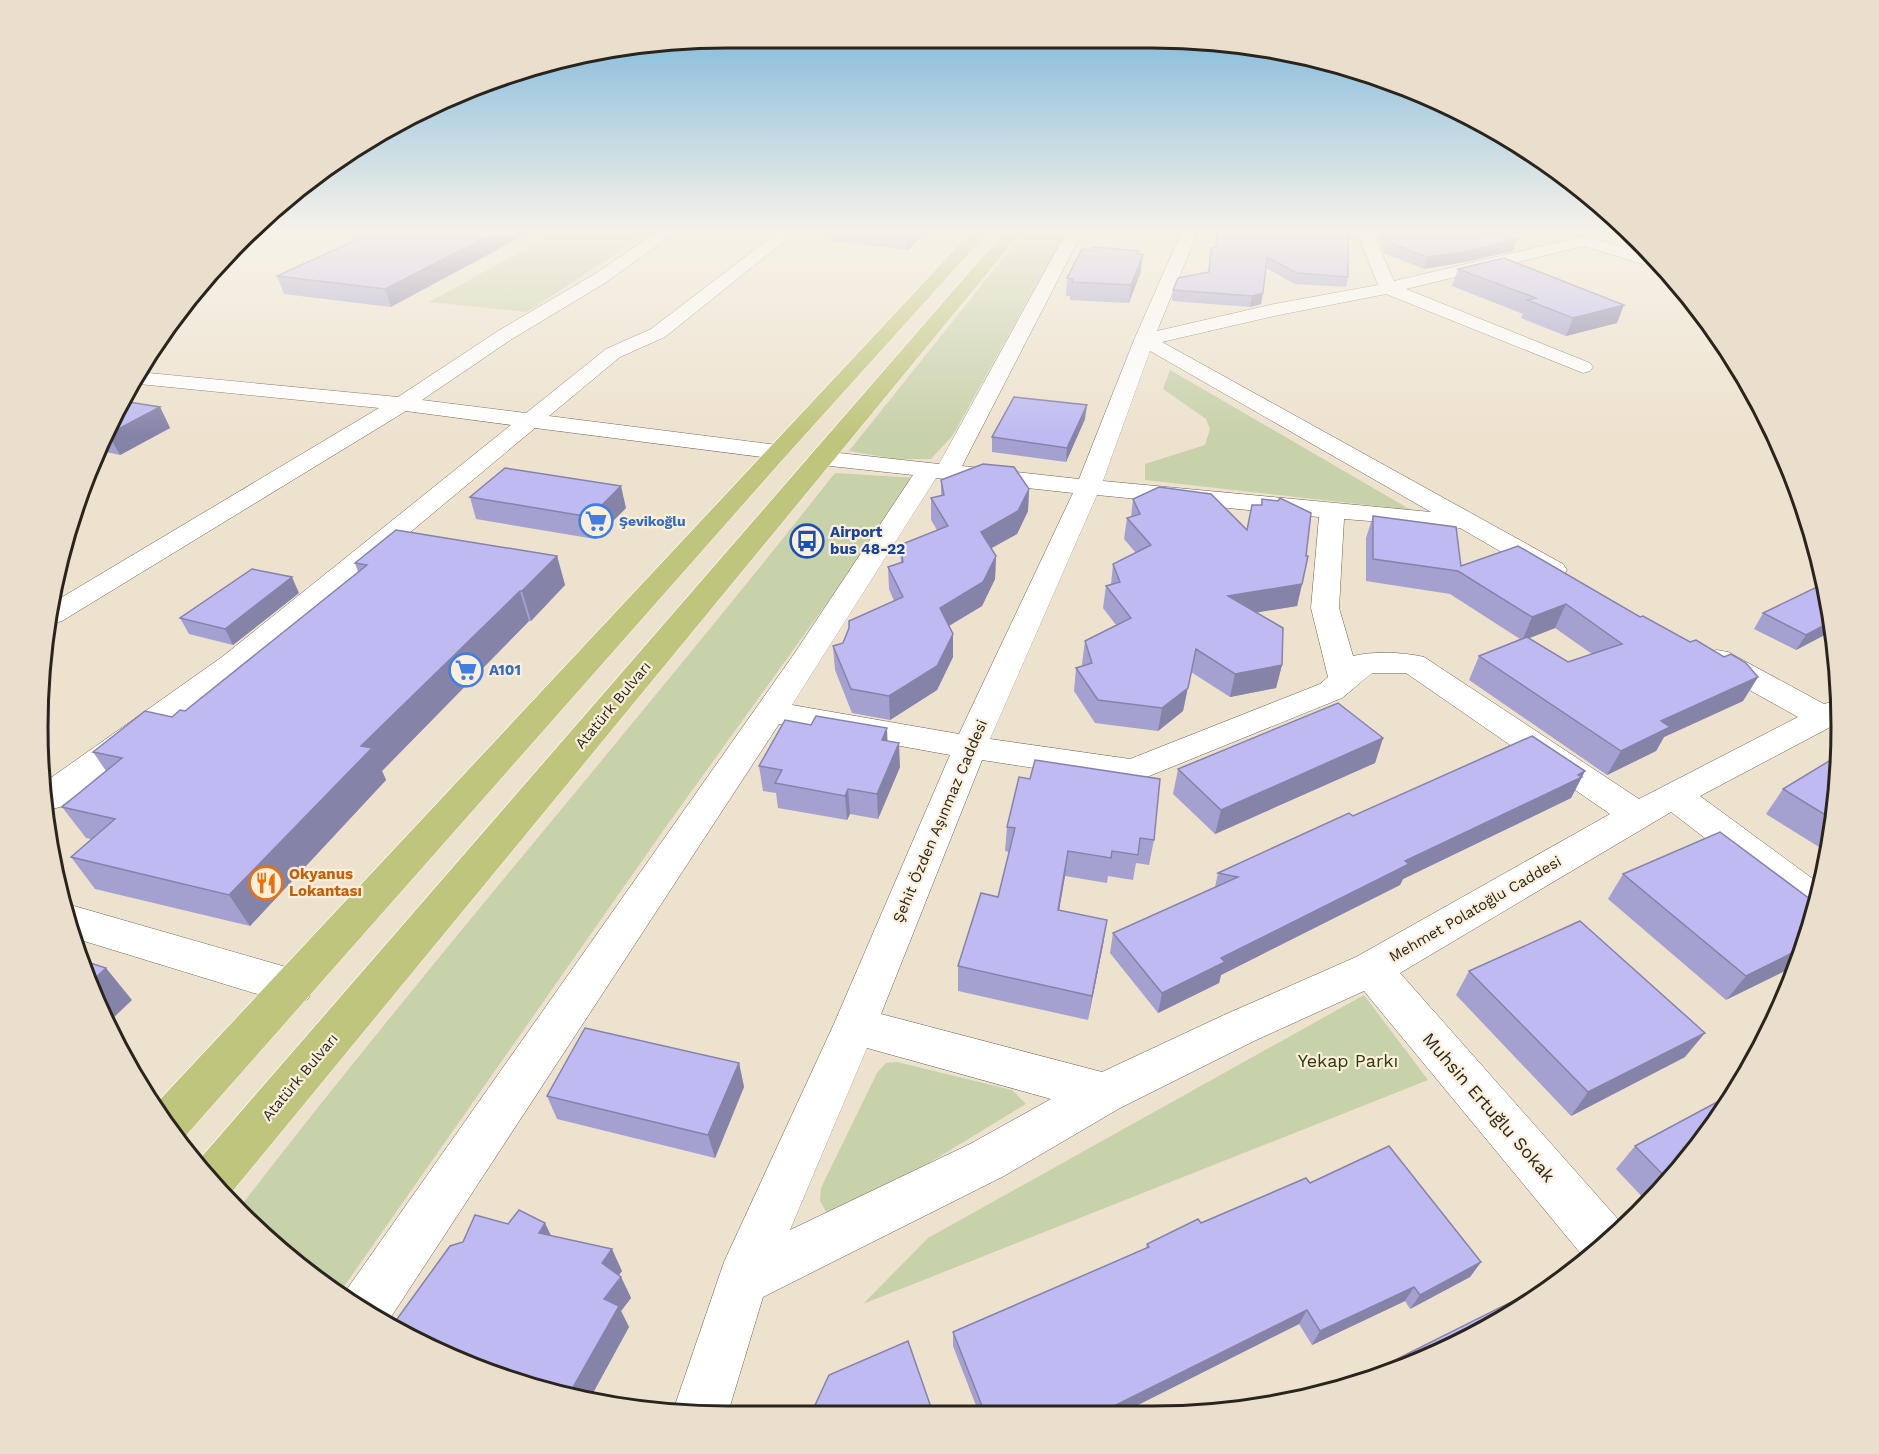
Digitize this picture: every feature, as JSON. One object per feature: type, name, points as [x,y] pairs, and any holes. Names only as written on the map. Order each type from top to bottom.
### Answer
[{"type":"main road","points":[[173,1119],[918,299]]},
{"type":"main road","name":"Atatürk Bulvarı","points":[[217,1175],[956,299]]},
{"type":"main road","points":[[777,452],[821,458]]},
{"type":"street","points":[[58,611],[402,404],[505,335],[566,299]]},
{"type":"street","points":[[52,795],[233,664],[613,353],[658,333],[702,299]]},
{"type":"street","points":[[369,1304],[937,472],[1036,299]]},
{"type":"street","name":"Şehit Özden Aşınmaz Caddesi","points":[[703,1405],[742,1280],[855,1026],[970,747],[1088,487],[1161,299]]},
{"type":"street","points":[[1144,340],[1332,299]]},
{"type":"street","points":[[1415,299],[1582,367]]},
{"type":"street","points":[[1144,340],[1573,580]]},
{"type":"street","points":[[144,379],[402,404],[777,452]]},
{"type":"street","points":[[821,458],[937,472],[1469,523]]},
{"type":"street","points":[[1332,510],[1325,608],[1344,680]]},
{"type":"street","points":[[1697,649],[1830,713]]},
{"type":"street","points":[[771,712],[970,747],[1132,771],[1331,691],[1364,663],[1413,664],[1637,815]]},
{"type":"street","name":"Mehmet Polatoğlu Caddesi","points":[[742,1280],[987,1160],[1104,1093],[1239,1028],[1371,969],[1637,815],[1830,713]]},
{"type":"street","points":[[1673,795],[1809,897]]},
{"type":"street","points":[[77,923],[293,987]]},
{"type":"street","name":"Muhsin Ertuğlu Sokak","points":[[1371,969],[1600,1237]]},
{"type":"street","points":[[855,1026],[1104,1093]]},
{"type":"green space","points":[[435,299],[547,299],[527,312],[429,302]]},
{"type":"green space","points":[[971,299],[1028,299],[953,435],[931,459],[896,459],[849,451]]},
{"type":"green space","points":[[1170,370],[1411,510],[1145,480],[1145,464],[1205,445],[1210,429],[1206,419],[1163,389]]},
{"type":"green space","points":[[835,473],[917,478],[665,828],[343,1287],[279,1237],[243,1203],[384,1025]]},
{"type":"green space","name":"Yekap Parkı","points":[[1364,995],[1428,1080],[863,1304],[928,1238]]},
{"type":"green space","points":[[897,1062],[1012,1090],[1026,1104],[845,1214],[827,1213],[820,1201],[821,1188],[877,1073],[886,1063]]},
{"type":"building","points":[[1608,299],[1624,305],[1573,318],[1527,300]]},
{"type":"building","points":[[1014,397],[1087,405],[1067,448],[992,437]]},
{"type":"building","points":[[131,402],[160,407],[117,430]]},
{"type":"building","points":[[983,464],[1014,467],[1029,489],[1018,511],[981,532],[996,556],[983,582],[940,608],[953,634],[937,666],[889,696],[851,689],[833,646],[843,643],[849,628],[849,621],[903,597],[888,567],[903,562],[900,545],[948,526],[931,498],[944,495],[941,480]]},
{"type":"building","points":[[505,468],[621,486],[590,517],[470,497]]},
{"type":"building","points":[[1159,487],[1211,494],[1247,530],[1252,505],[1262,505],[1262,499],[1278,501],[1280,498],[1311,513],[1306,556],[1308,556],[1302,584],[1228,596],[1283,628],[1282,665],[1235,674],[1196,649],[1188,688],[1162,708],[1098,700],[1076,668],[1092,663],[1085,641],[1131,618],[1106,586],[1120,582],[1113,564],[1151,545],[1127,518],[1140,514],[1133,499]]},
{"type":"building","points":[[1373,516],[1456,527],[1461,566],[1518,546],[1640,617],[1643,616],[1690,642],[1696,640],[1724,657],[1731,654],[1746,663],[1758,677],[1661,721],[1670,727],[1621,751],[1479,656],[1527,637],[1568,662],[1622,644],[1566,604],[1532,617],[1458,571],[1373,559]]},
{"type":"building","points":[[396,530],[557,556],[361,746],[372,748],[229,895],[71,857],[115,819],[62,807],[122,758],[93,752],[145,711],[172,717],[180,710],[185,711],[367,565],[355,563]]},
{"type":"building","points":[[252,569],[292,577],[225,629],[180,618]]},
{"type":"building","points":[[1816,587],[1823,626],[1806,635],[1763,613]]},
{"type":"building","points":[[1338,703],[1383,738],[1221,810],[1178,769]]},
{"type":"building","points":[[816,716],[887,728],[882,740],[899,743],[877,794],[848,789],[845,796],[775,783],[782,770],[759,766],[785,720],[811,725]]},
{"type":"building","points":[[1532,736],[1585,771],[1578,775],[1582,777],[1405,861],[1409,864],[1221,958],[1225,962],[1162,993],[1113,933],[1238,877],[1218,873],[1349,813],[1353,816]]},
{"type":"building","points":[[1035,760],[1160,779],[1154,840],[1140,838],[1138,855],[1112,851],[1111,858],[1068,851],[1058,910],[1107,920],[1092,996],[958,966],[981,893],[998,897],[1015,828],[1007,827],[1019,777],[1030,779]]},
{"type":"building","points":[[1830,760],[1825,815],[1783,789]]},
{"type":"building","points":[[1720,832],[1809,898],[1792,953],[1746,976],[1623,874]]},
{"type":"building","points":[[1580,921],[1705,1033],[1588,1092],[1469,971]]},
{"type":"building","points":[[91,963],[106,968],[96,977]]},
{"type":"building","points":[[585,1028],[739,1063],[708,1135],[547,1096]]},
{"type":"building","points":[[1719,1101],[1663,1174],[1635,1146]]},
{"type":"building","points":[[1389,1146],[1481,1262],[1420,1295],[1414,1287],[1320,1331],[1307,1310],[1114,1406],[982,1406],[953,1332],[1149,1247],[1147,1244],[1198,1219],[1201,1223],[1306,1178],[1310,1183]]},
{"type":"building","points":[[519,1210],[545,1223],[539,1233],[612,1249],[602,1263],[621,1277],[604,1299],[619,1306],[573,1388],[509,1370],[467,1354],[396,1320],[450,1246],[463,1242],[475,1215],[508,1224]]},
{"type":"building","points":[[1521,1297],[1452,1336],[1391,1362]]},
{"type":"building","points":[[908,1341],[931,1406],[815,1406],[829,1375]]},
{"type":"place","name":"Şevikoğlu","points":[[596,521]]},
{"type":"place","name":"Airport bus 48-22","points":[[807,541]]},
{"type":"place","name":"A101","points":[[466,670]]},
{"type":"place","name":"Okyanus Lokantası","points":[[266,883]]}]
